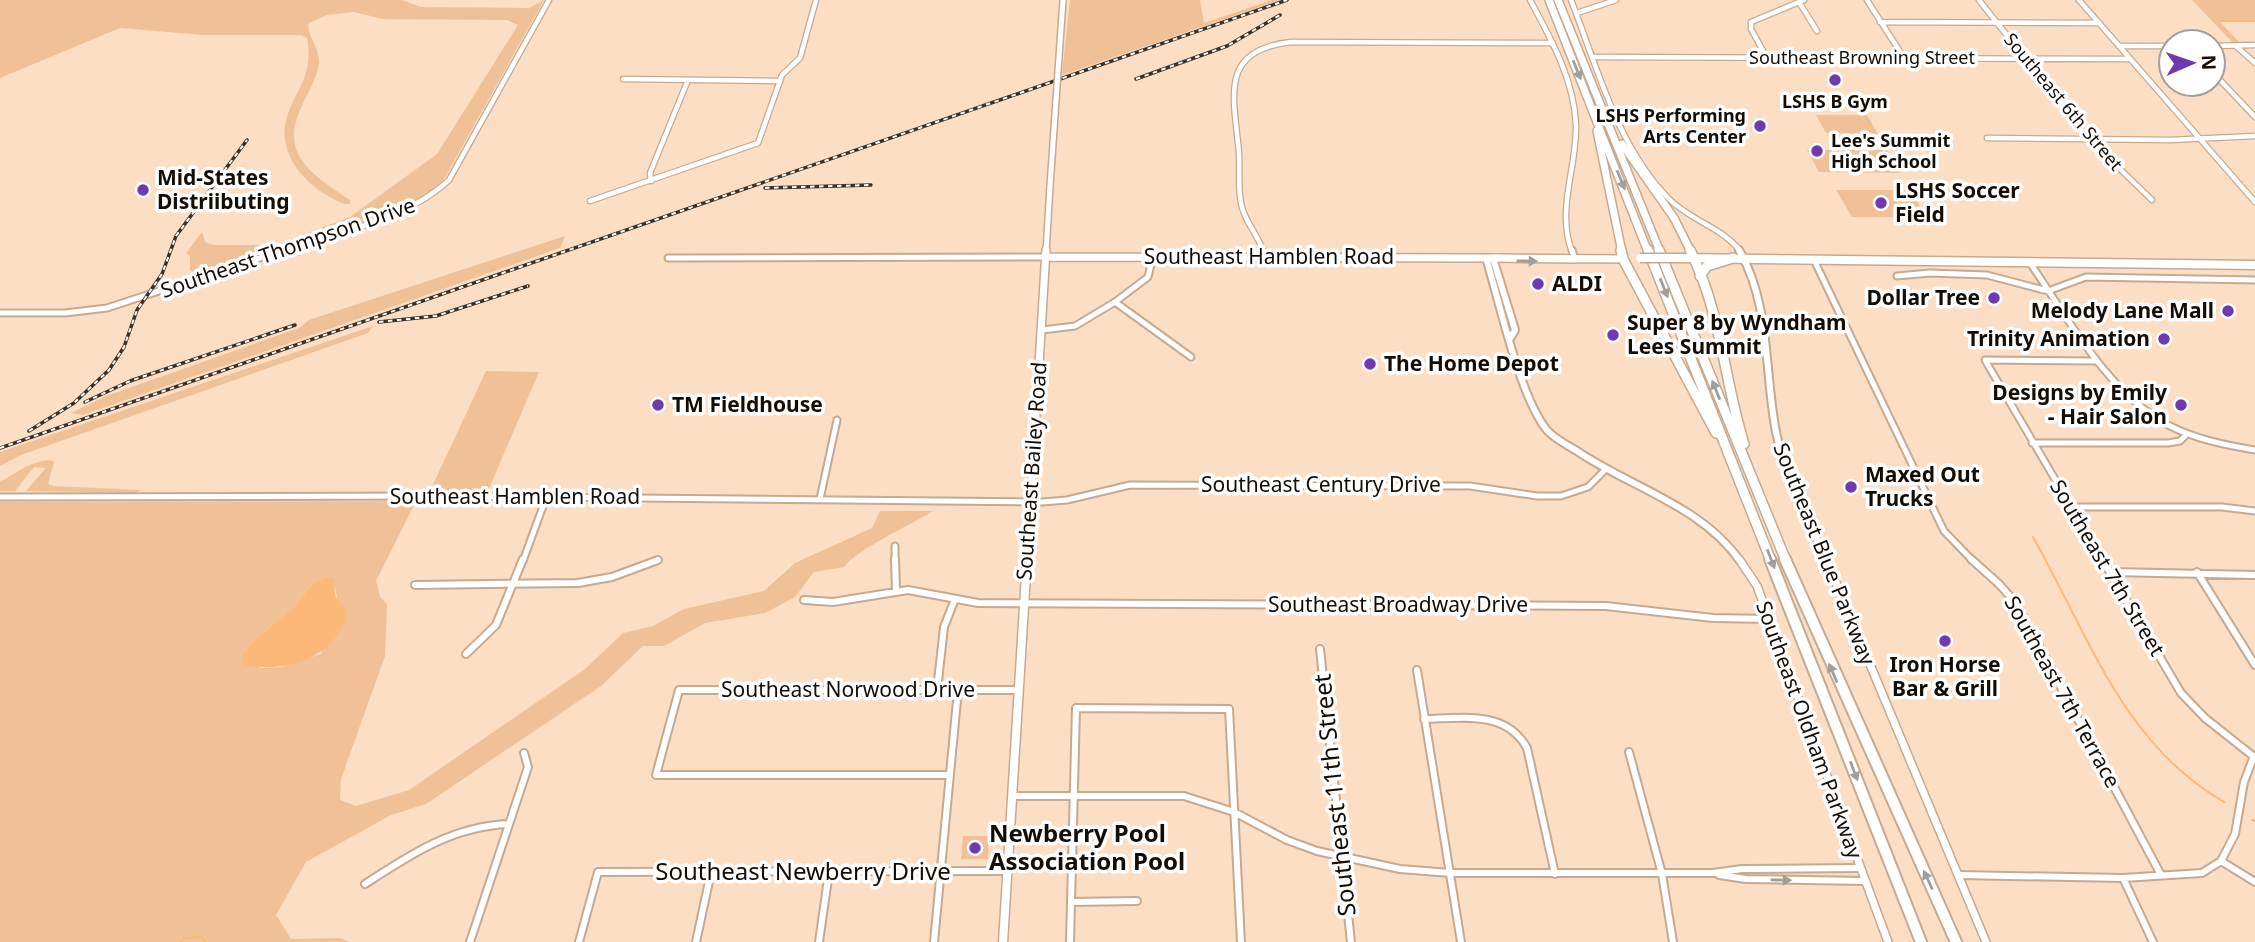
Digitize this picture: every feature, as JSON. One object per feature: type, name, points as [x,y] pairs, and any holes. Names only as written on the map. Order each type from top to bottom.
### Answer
[{"type":"highway","points":[[1549,0],[1747,495],[1921,942]]},
{"type":"highway","points":[[1558,0],[1849,712],[1956,942]]},
{"type":"highway","points":[[1586,94],[1584,96],[1598,134],[1623,259],[1708,415],[1738,486],[1747,495]]},
{"type":"highway","points":[[1598,98],[1602,101],[1624,149],[1674,218],[1694,258],[1718,325],[1735,415],[1752,469],[1751,476]]},
{"type":"highway","points":[[1700,276],[1707,266],[1733,258]]},
{"type":"main road","name":"Southeast Bailey Road","points":[[1003,942],[1063,0]]},
{"type":"main road","name":"Southeast Hamblen Road","points":[[1046,257],[1623,259]]},
{"type":"main road","points":[[1623,259],[1744,258],[2255,265]]},
{"type":"street","name":"Southeast Thompson Drive","points":[[0,313],[65,313],[123,303],[401,211],[431,197],[449,180],[549,0]]},
{"type":"street","points":[[590,201],[758,144],[780,81],[800,58],[816,0]]},
{"type":"street","points":[[1531,0],[1566,74],[1576,114],[1575,149],[1564,221],[1575,258]]},
{"type":"street","name":"Southeast Blue Parkway","points":[[1571,0],[1625,131],[1658,186],[1682,211],[1734,243],[1744,258],[1765,319],[1773,417],[1783,458],[1986,942]]},
{"type":"street","points":[[1577,13],[1616,0]]},
{"type":"street","points":[[1867,0],[1904,58]]},
{"type":"street","name":"Southeast 6th Street","points":[[1979,0],[2089,139],[2152,200]]},
{"type":"street","points":[[2079,0],[2255,202]]},
{"type":"street","points":[[1767,58],[1751,29],[1751,22],[1802,1],[1817,31]]},
{"type":"street","points":[[1880,22],[2099,23]]},
{"type":"street","points":[[1264,256],[1259,237],[1243,212],[1233,81],[1240,63],[1252,52],[1291,42],[1553,43]]},
{"type":"street","points":[[2119,46],[2157,46]]},
{"type":"street","points":[[2227,46],[2255,46]]},
{"type":"street","points":[[2236,46],[2255,63]]},
{"type":"street","name":"Southeast Browning Street","points":[[1594,57],[2130,59]]},
{"type":"street","points":[[623,79],[780,81]]},
{"type":"street","points":[[651,181],[650,173],[688,80]]},
{"type":"street","points":[[2227,87],[2255,117]]},
{"type":"street","points":[[1987,138],[2170,140],[2255,136]]},
{"type":"street","points":[[1042,330],[1075,326],[1115,302],[1148,277],[1153,256]]},
{"type":"street","points":[[668,258],[1046,257]]},
{"type":"street","name":"Southeast Oldham Parkway","points":[[1489,258],[1506,330],[1511,337],[1531,406],[1548,432],[1605,470],[1692,514],[1731,548],[1757,586],[1888,942]]},
{"type":"street","name":"Southeast 7th Terrace","points":[[1814,260],[1944,531],[1956,546],[1997,579],[2016,603],[2161,875]]},
{"type":"street","points":[[2030,263],[2096,361],[2140,407],[2164,424],[2187,434],[2255,450]]},
{"type":"street","points":[[1897,276],[1988,275],[2031,289],[2050,291],[2062,289],[2075,280],[2086,277],[2255,279]]},
{"type":"street","points":[[1115,302],[1192,357]]},
{"type":"street","points":[[1985,360],[2096,361]]},
{"type":"street","name":"Southeast 7th Street","points":[[1985,360],[2181,693],[2205,718],[2254,755]]},
{"type":"street","points":[[820,499],[837,420]]},
{"type":"street","points":[[2032,443],[2168,443],[2179,441],[2187,434]]},
{"type":"street","name":"Southeast Century Drive","points":[[1030,502],[1067,500],[1130,485],[1470,486],[1537,496],[1561,496],[1588,487],[1605,470]]},
{"type":"street","name":"Southeast Hamblen Road","points":[[0,498],[820,499],[1030,502]]},
{"type":"street","points":[[466,654],[496,625],[546,498]]},
{"type":"street","points":[[2074,508],[2222,507],[2255,511]]},
{"type":"street","points":[[895,546],[896,591]]},
{"type":"street","points":[[415,585],[514,585],[595,580],[658,560]]},
{"type":"street","points":[[2111,572],[2255,575]]},
{"type":"street","points":[[2197,572],[2255,666]]},
{"type":"street","name":"Southeast Broadway Drive","points":[[804,600],[839,604],[896,591],[922,591],[955,599],[1023,603],[1606,606],[1713,618],[1771,619]]},
{"type":"street","points":[[937,690],[944,627],[955,599]]},
{"type":"street","name":"Southeast 11th Street","points":[[1320,649],[1351,942]]},
{"type":"street","points":[[1417,670],[1461,942]]},
{"type":"street","name":"Southeast Norwood Drive","points":[[950,775],[656,775],[679,690],[1018,690]]},
{"type":"street","points":[[934,942],[958,690]]},
{"type":"street","points":[[1070,942],[1076,708],[1229,709],[1241,942]]},
{"type":"street","points":[[1424,719],[1494,720],[1512,726],[1519,734],[1527,748],[1555,874]]},
{"type":"street","points":[[470,942],[528,767],[524,752]]},
{"type":"street","points":[[1629,752],[1662,874],[1673,942]]},
{"type":"street","points":[[1958,875],[2123,878],[2202,873],[2221,861],[2235,834],[2241,794],[2254,755]]},
{"type":"street","points":[[1012,796],[1184,796],[1234,812],[1287,840],[1342,858],[1400,869],[1450,873],[1662,874],[1713,873],[1742,869],[1859,868]]},
{"type":"street","points":[[365,884],[447,834],[476,825],[509,824]]},
{"type":"street","points":[[2221,861],[2255,882]]},
{"type":"street","name":"Southeast Newberry Drive","points":[[579,942],[598,872],[1008,871]]},
{"type":"street","points":[[696,942],[711,872]]},
{"type":"street","points":[[819,942],[829,872]]},
{"type":"street","points":[[1713,873],[1746,879],[1864,881]]},
{"type":"street","points":[[2123,878],[2153,942]]},
{"type":"street","points":[[1071,902],[1136,901]]},
{"type":"shaded area","points":[[0,0],[402,0],[421,7],[529,8],[544,0],[443,181],[410,205],[390,214],[288,246],[286,241],[350,217],[437,154],[518,25],[507,20],[383,19],[354,12],[327,15],[309,23],[319,63],[295,125],[294,139],[297,152],[304,163],[325,183],[350,200],[350,204],[345,204],[308,181],[290,157],[286,144],[288,114],[307,70],[307,38],[302,35],[203,35],[120,28],[0,78]]},
{"type":"shaded area","points":[[1070,0],[1200,0],[1204,23],[1272,0],[1280,0],[1062,75]]},
{"type":"shaded area","points":[[2192,0],[2255,0],[2255,22],[2220,22],[2226,28],[2219,28]]},
{"type":"shaded area","points":[[2227,29],[2241,44],[2234,44],[2227,37]]},
{"type":"shaded area","points":[[1816,115],[1867,115],[1878,134],[1826,133]]},
{"type":"shaded area","points":[[1807,150],[1887,150],[1901,173],[1819,172]]},
{"type":"shaded area","name":"LSHS Soccer Field","points":[[1836,190],[1910,190],[1927,217],[1852,217]]},
{"type":"shaded area","points":[[202,232],[205,242],[214,245],[267,245],[269,252],[195,273],[190,270],[190,256],[186,253]]},
{"type":"shaded area","points":[[565,236],[560,248],[83,415],[71,413],[106,396],[299,328],[309,320]]},
{"type":"shaded area","points":[[373,326],[368,333],[21,455],[0,466],[0,452]]},
{"type":"shaded area","points":[[486,371],[539,372],[488,491],[430,491]]},
{"type":"shaded area","points":[[50,460],[54,462],[48,484],[53,486],[141,490],[136,493],[26,491],[46,468],[34,467],[15,491],[0,491],[0,482],[29,465]]},
{"type":"shaded area","points":[[416,501],[376,581],[380,597],[387,604],[385,656],[341,779],[340,800],[356,806],[409,790],[585,669],[623,633],[653,626],[684,609],[764,591],[795,563],[872,528],[880,511],[933,511],[872,545],[844,567],[814,572],[795,597],[765,613],[705,623],[664,646],[643,646],[601,686],[426,804],[391,815],[306,862],[276,915],[291,939],[339,938],[350,942],[0,942],[0,502]],"holes":[[[312,584],[335,587],[338,602],[321,654],[281,667],[260,668],[243,653],[252,642],[296,605]]]},
{"type":"shaded area","points":[[326,578],[334,579],[335,596],[347,612],[332,641],[321,652],[292,664],[276,667],[244,665],[243,653],[252,642],[296,605],[312,584]]},
{"type":"shaded area","name":"Newberry Pool Association Pool","points":[[963,836],[989,836],[988,859],[961,859]]},
{"type":"waterway","points":[[2221,21],[2255,21]]},
{"type":"waterway","points":[[2033,537],[2091,648],[2133,718],[2159,749],[2189,778],[2224,802]]},
{"type":"waterway","points":[[181,942],[184,938],[202,937],[206,942]]},
{"type":"railway","points":[[0,448],[1287,0]]},
{"type":"railway","points":[[1136,79],[1227,46],[1280,15]]},
{"type":"railway","points":[[29,431],[74,403],[109,370],[124,347],[137,310],[162,274],[176,236],[247,140]]},
{"type":"railway","points":[[765,188],[871,185]]},
{"type":"railway","points":[[379,322],[436,316],[528,286]]},
{"type":"railway","points":[[85,402],[130,381],[295,325]]},
{"type":"place","name":"LSHS B Gym","points":[[1835,80]]},
{"type":"place","name":"LSHS Performing Arts Center","points":[[1760,126]]},
{"type":"place","name":"Lee's Summit High School","points":[[1817,151]]},
{"type":"place","name":"Mid-States Distriibuting","points":[[143,190]]},
{"type":"place","name":"LSHS Soccer Field","points":[[1881,203]]},
{"type":"place","name":"ALDI","points":[[1538,284]]},
{"type":"place","name":"Dollar Tree","points":[[1994,298]]},
{"type":"place","name":"Melody Lane Mall","points":[[2228,311]]},
{"type":"place","name":"Super 8 by Wyndham Lees Summit","points":[[1613,335]]},
{"type":"place","name":"Trinity Animation","points":[[2164,339]]},
{"type":"place","name":"The Home Depot","points":[[1370,364]]},
{"type":"place","name":"TM Fieldhouse","points":[[658,405]]},
{"type":"place","name":"Designs by Emily - Hair Salon","points":[[2181,405]]},
{"type":"place","name":"Maxed Out Trucks","points":[[1851,487]]},
{"type":"place","name":"Iron Horse Bar & Grill","points":[[1945,641]]},
{"type":"place","name":"Newberry Pool Association Pool","points":[[975,848]]}]
